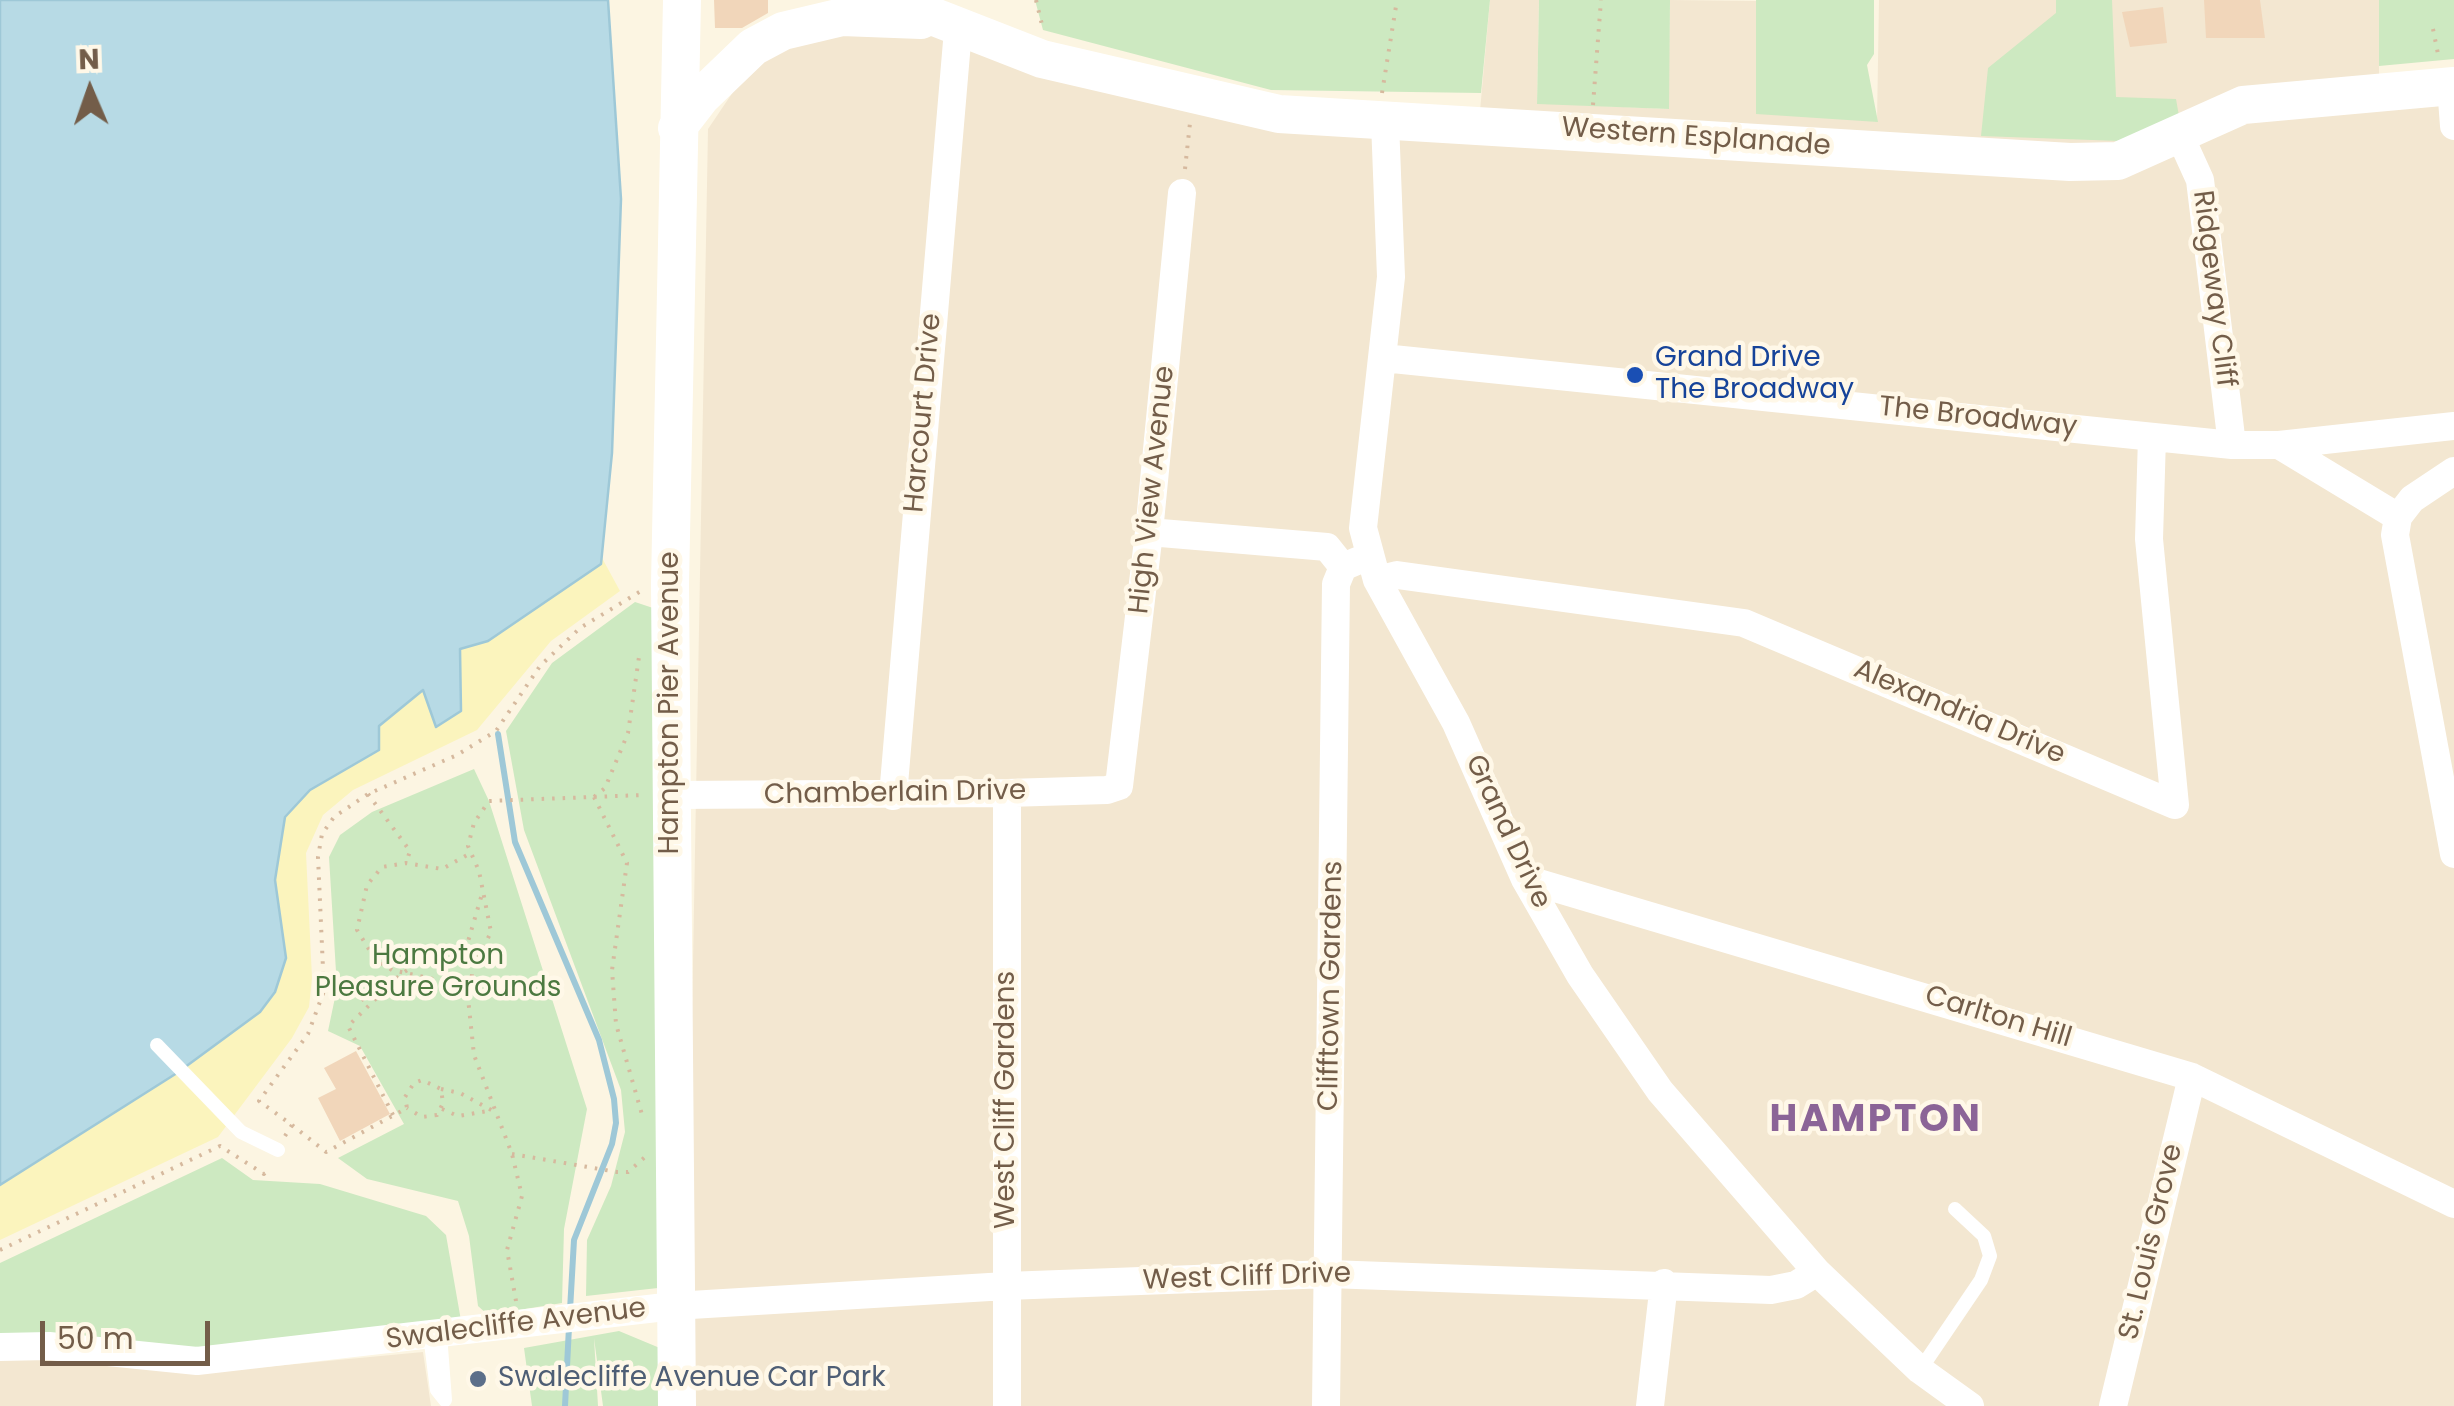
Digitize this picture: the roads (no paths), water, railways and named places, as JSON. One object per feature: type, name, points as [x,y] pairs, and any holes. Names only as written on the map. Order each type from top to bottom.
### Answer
[{"type":"street","name":"Western Esplanade","points":[[891,0],[1042,58],[1192,97],[1279,114],[2070,162],[2118,161],[2243,105],[2452,86]]},
{"type":"street","name":"Western Esplanade","points":[[677,128],[719,78],[753,47],[834,10],[948,25]]},
{"type":"street","points":[[681,15],[719,78]]},
{"type":"street","name":"Hampton Pier Avenue","points":[[677,1406],[671,795],[681,15]]},
{"type":"street","name":"Harcourt Drive","points":[[892,796],[948,25]]},
{"type":"street","points":[[2452,86],[2454,126]]},
{"type":"street","name":"Grand Drive","points":[[1385,122],[1391,277],[1365,487],[1362,568],[1456,724],[1525,879],[1580,976],[1660,1091],[1817,1272],[1920,1370],[1970,1406]]},
{"type":"street","name":"Ridgeway Cliff","points":[[2180,136],[2200,180],[2232,445]]},
{"type":"street","name":"High View Avenue","points":[[1118,786],[1149,532],[1182,193]]},
{"type":"street","name":"The Broadway","points":[[1383,358],[2232,445],[2278,445],[2454,426]]},
{"type":"street","name":"Alexandria Drive","points":[[1362,568],[1744,623],[2175,805],[2148,539],[2152,436]]},
{"type":"street","points":[[2278,445],[2398,517]]},
{"type":"street","points":[[2454,471],[2412,500],[2398,517],[2396,551],[2454,854]]},
{"type":"street","points":[[1149,532],[1327,547],[1362,568]]},
{"type":"street","name":"Clifftown Gardens","points":[[1326,1406],[1336,584],[1362,568]]},
{"type":"street","name":"Chamberlain Drive","points":[[671,795],[1007,794],[1107,790],[1118,786]]},
{"type":"street","name":"West Cliff Gardens","points":[[1007,794],[1008,1406]]},
{"type":"street","name":"Carlton Hill","points":[[1525,879],[2192,1078],[2454,1204]]},
{"type":"street","name":"St. Louis Grove","points":[[2113,1406],[2192,1078]]},
{"type":"street","name":"West Cliff Drive","points":[[674,1306],[1006,1286],[1329,1274],[1771,1290],[1796,1285],[1817,1272]]},
{"type":"street","points":[[1650,1406],[1664,1284]]},
{"type":"street","name":"Swalecliffe Avenue","points":[[0,1346],[49,1346],[196,1361],[674,1306]]},
{"type":"lane","points":[[158,1046],[241,1132],[278,1150]]},
{"type":"lane","points":[[1920,1370],[1981,1280],[1990,1256],[1984,1236],[1955,1210]]},
{"type":"water","points":[[0,0],[608,0],[621,199],[612,453],[601,564],[488,641],[460,649],[461,711],[436,727],[423,690],[379,726],[379,750],[310,790],[285,817],[275,880],[286,958],[275,992],[260,1012],[177,1073],[0,1185]]},
{"type":"waterway","points":[[498,734],[515,842],[599,1040],[614,1099],[616,1123],[612,1144],[574,1240],[570,1310]]},
{"type":"waterway","points":[[565,1406],[569,1327]]},
{"type":"place","name":"Grand Drive The Broadway","points":[[1635,375]]},
{"type":"place","name":"Swalecliffe Avenue Car Park","points":[[478,1379]]},
{"type":"district","name":"HAMPTON","points":[[1876,1121]]},
{"type":"park label","name":"Hampton Pleasure Grounds","points":[[438,973]]}]
